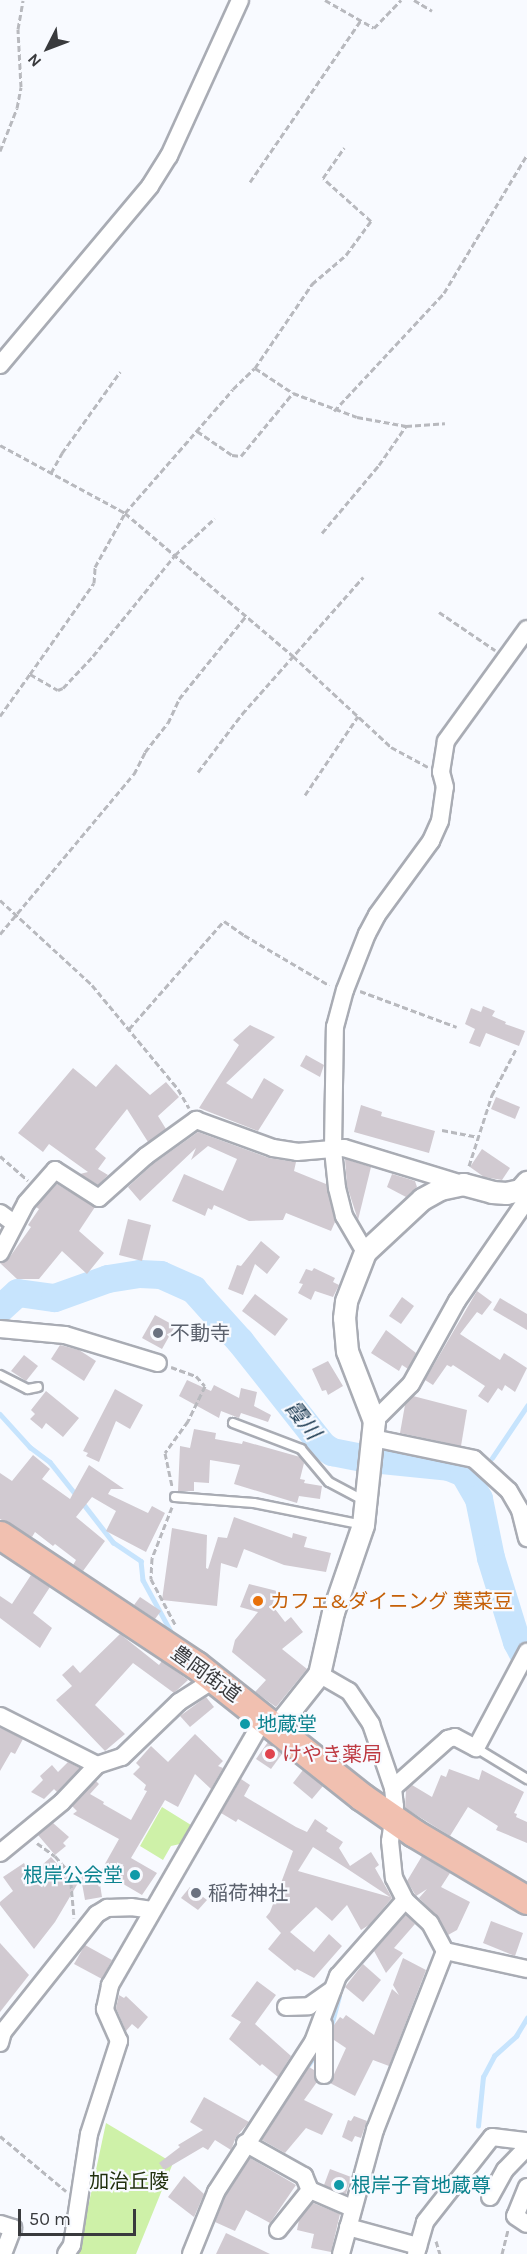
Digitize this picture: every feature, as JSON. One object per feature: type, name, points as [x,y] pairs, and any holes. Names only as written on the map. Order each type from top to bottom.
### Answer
[{"type":"main road","name":"豊岡街道","points":[[0,1535],[215,1679],[391,1818],[527,1900]]},
{"type":"street","points":[[0,365],[150,186],[169,156],[240,0]]},
{"type":"street","points":[[365,1252],[344,1216],[337,1188],[333,1149],[335,1027],[345,992],[377,915],[431,841],[440,821],[445,787],[441,772],[446,741],[527,629]]},
{"type":"street","points":[[0,1253],[26,1203],[55,1170],[99,1198],[146,1156],[196,1120],[273,1148],[297,1152],[344,1148],[492,1192],[506,1193],[520,1190],[527,1182]]},
{"type":"street","points":[[66,2254],[72,2246],[89,2134],[119,2041],[105,2009],[110,1985],[152,1910],[270,1723],[319,1674],[333,1612],[363,1525],[373,1434],[347,1351],[344,1335],[346,1301],[365,1252],[422,1199],[440,1189],[463,1184]]},
{"type":"street","points":[[373,1434],[411,1384],[457,1301],[524,1204],[527,1189]]},
{"type":"street","points":[[0,1213],[14,1223]]},
{"type":"street","points":[[0,1329],[65,1335],[158,1363]]},
{"type":"street","points":[[373,1434],[474,1459],[509,1491],[520,1510],[527,1538]]},
{"type":"street","points":[[393,1788],[448,1739],[455,1737],[476,1748],[527,1652]]},
{"type":"street","points":[[319,1674],[349,1691],[371,1724],[393,1788],[395,1806],[391,1818],[390,1841],[394,1878],[405,1900],[430,1923],[445,1951],[527,1969]]},
{"type":"street","points":[[0,1853],[62,1802],[97,1765],[122,1757],[179,1702],[215,1679]]},
{"type":"street","points":[[0,1716],[97,1765]]},
{"type":"street","points":[[191,2254],[216,2192],[245,2143],[313,2042],[338,1976],[405,1900]]},
{"type":"street","points":[[0,2043],[3,2031],[97,1914],[107,1908],[131,1906],[152,1910]]},
{"type":"street","points":[[341,2254],[375,2130],[445,1951]]},
{"type":"street","points":[[286,2007],[309,2006],[333,1989]]},
{"type":"street","points":[[324,2014],[324,2075]]},
{"type":"street","points":[[348,2227],[417,2250],[426,2222],[492,2137],[527,2141]]},
{"type":"street","points":[[245,2143],[304,2176],[310,2190],[352,2208]]},
{"type":"street","points":[[490,2197],[505,2170],[527,2147]]},
{"type":"street","points":[[521,2220],[527,2187]]},
{"type":"street","points":[[278,2230],[310,2190]]},
{"type":"street","points":[[0,2224],[13,2228],[3,2254]]},
{"type":"lane","points":[[0,1375],[28,1389],[38,1388]]},
{"type":"lane","points":[[233,1423],[301,1449],[329,1482],[367,1497]]},
{"type":"lane","points":[[175,1497],[254,1503],[363,1525]]},
{"type":"lane","points":[[476,1748],[527,1779]]},
{"type":"path","points":[[0,151],[17,108],[21,87],[18,29],[22,0]]},
{"type":"path","points":[[325,0],[374,28],[401,0]]},
{"type":"path","points":[[414,0],[432,11]]},
{"type":"path","points":[[250,182],[361,20]]},
{"type":"path","points":[[0,716],[94,583],[95,567],[125,513],[255,368],[312,284],[346,255],[371,221],[323,178],[344,148]]},
{"type":"path","points":[[334,411],[444,293],[527,155]]},
{"type":"path","points":[[255,368],[293,393],[334,411],[406,426],[445,423]]},
{"type":"path","points":[[51,473],[62,453],[120,372]]},
{"type":"path","points":[[197,431],[232,455],[241,456],[293,393]]},
{"type":"path","points":[[322,533],[379,465],[406,426]]},
{"type":"path","points":[[0,445],[125,513],[293,656],[391,747],[441,772]]},
{"type":"path","points":[[30,674],[58,690],[63,688],[93,656],[175,555],[215,518]]},
{"type":"path","points":[[198,772],[242,714],[363,577]]},
{"type":"path","points":[[439,612],[506,658]]},
{"type":"path","points":[[0,934],[134,774],[145,752],[168,723],[179,699],[246,616]]},
{"type":"path","points":[[305,795],[358,716]]},
{"type":"path","points":[[0,900],[92,985],[178,1089],[196,1120]]},
{"type":"path","points":[[129,1029],[225,921],[291,964],[345,992],[362,991],[457,1027]]},
{"type":"path","points":[[463,1184],[492,1095],[516,1049]]},
{"type":"path","points":[[442,1130],[478,1137]]},
{"type":"path","points":[[0,1156],[38,1189]]},
{"type":"path","points":[[24,1834],[55,1856],[70,1873],[76,1940]]},
{"type":"path","points":[[0,2136],[78,2201]]},
{"type":"path","points":[[502,2254],[509,2225],[521,2220]]},
{"type":"green space","points":[[162,1807],[191,1825],[180,1844],[171,1846],[163,1860],[140,1846]]},
{"type":"green space","name":"加治丘陵","points":[[106,2123],[173,2163],[136,2254],[78,2254]]},
{"type":"building","points":[[483,1006],[495,1011],[492,1016],[506,1022],[505,1024],[525,1031],[519,1046],[486,1033],[480,1047],[469,1043],[475,1029],[465,1024],[471,1008],[481,1012]]},
{"type":"building","points":[[250,1025],[275,1037],[226,1083],[252,1099],[264,1078],[284,1090],[258,1131],[199,1108],[239,1045],[233,1040]]},
{"type":"building","points":[[306,1055],[324,1065],[320,1077],[300,1066]]},
{"type":"building","points":[[116,1064],[150,1095],[166,1082],[179,1097],[158,1116],[166,1129],[148,1142],[127,1109],[95,1149],[106,1158],[98,1169],[108,1175],[98,1185],[80,1174],[88,1172],[49,1144],[43,1152],[18,1133],[73,1068],[96,1087]]},
{"type":"building","points":[[496,1097],[520,1107],[515,1119],[491,1109]]},
{"type":"building","points":[[361,1105],[382,1112],[381,1116],[435,1131],[429,1153],[354,1132]]},
{"type":"building","points":[[198,1132],[269,1158],[296,1162],[294,1171],[326,1184],[335,1222],[331,1231],[286,1213],[283,1220],[249,1221],[214,1205],[212,1210],[208,1208],[205,1216],[172,1201],[184,1174],[223,1191],[237,1159],[208,1146],[191,1160],[196,1148],[140,1201],[128,1187],[153,1164]]},
{"type":"building","points":[[482,1149],[510,1168],[502,1180],[484,1177],[470,1167]]},
{"type":"building","points":[[345,1159],[371,1167],[358,1220],[347,1186]]},
{"type":"building","points":[[392,1174],[415,1181],[417,1187],[406,1197],[387,1187]]},
{"type":"building","points":[[57,1184],[95,1207],[79,1231],[104,1253],[87,1274],[62,1251],[39,1279],[17,1279],[0,1263],[9,1258],[31,1227],[28,1225],[39,1209],[36,1207]]},
{"type":"building","points":[[128,1219],[151,1225],[142,1261],[119,1255]]},
{"type":"building","points":[[261,1241],[280,1257],[267,1274],[255,1264],[243,1295],[228,1289],[237,1265],[241,1266]]},
{"type":"building","points":[[314,1268],[335,1278],[333,1282],[339,1285],[333,1297],[315,1291],[311,1300],[298,1293],[303,1284],[299,1283],[306,1269],[312,1271]]},
{"type":"building","points":[[477,1291],[492,1302],[482,1315],[477,1312],[460,1334],[500,1360],[504,1353],[527,1368],[515,1392],[505,1385],[502,1391],[498,1388],[488,1403],[478,1396],[485,1386],[453,1365],[451,1367],[447,1365],[433,1385],[425,1380]]},
{"type":"building","points":[[255,1294],[288,1319],[275,1336],[242,1311]]},
{"type":"building","points":[[402,1297],[414,1306],[401,1324],[389,1316]]},
{"type":"building","points":[[500,1298],[527,1314],[527,1330],[493,1310]]},
{"type":"building","points":[[155,1315],[175,1326],[162,1349],[142,1338]]},
{"type":"building","points":[[386,1330],[416,1353],[408,1369],[402,1365],[399,1371],[371,1353]]},
{"type":"building","points":[[60,1345],[79,1350],[96,1361],[84,1381],[51,1359]]},
{"type":"building","points":[[24,1355],[38,1366],[26,1381],[11,1371]]},
{"type":"building","points":[[328,1361],[343,1386],[328,1395],[326,1390],[322,1391],[312,1369]]},
{"type":"building","points":[[187,1380],[211,1391],[214,1385],[239,1398],[241,1388],[257,1392],[254,1406],[271,1415],[268,1422],[241,1413],[239,1418],[221,1411],[219,1418],[179,1396]]},
{"type":"building","points":[[115,1389],[143,1405],[130,1429],[116,1421],[99,1462],[86,1456],[88,1453],[83,1451]]},
{"type":"building","points":[[46,1391],[79,1418],[63,1437],[46,1423],[42,1429],[30,1419],[35,1414],[31,1410]]},
{"type":"building","points":[[413,1396],[467,1410],[461,1446],[400,1433],[405,1405]]},
{"type":"building","points":[[194,1429],[216,1433],[215,1439],[242,1444],[243,1441],[300,1457],[304,1463],[300,1479],[305,1480],[304,1483],[322,1486],[320,1499],[299,1496],[297,1503],[234,1484],[240,1465],[210,1460],[209,1483],[194,1482],[194,1491],[178,1491],[180,1446],[190,1448]]},
{"type":"building","points":[[33,1455],[50,1469],[42,1479],[70,1499],[89,1465],[124,1489],[111,1489],[108,1494],[148,1513],[152,1506],[165,1513],[146,1552],[106,1531],[116,1511],[92,1497],[76,1517],[105,1541],[83,1571],[73,1565],[76,1560],[55,1544],[53,1546],[35,1532],[32,1537],[0,1519],[0,1473],[12,1481]]},
{"type":"building","points":[[234,1517],[292,1538],[293,1533],[307,1537],[304,1547],[331,1553],[326,1572],[284,1565],[244,1549],[237,1568],[221,1563],[217,1606],[162,1600],[172,1528],[207,1535],[206,1568],[208,1569],[218,1537],[227,1538]]},
{"type":"building","points":[[31,1575],[50,1587],[33,1613],[52,1628],[40,1648],[0,1618],[0,1596],[12,1604]]},
{"type":"building","points":[[249,1584],[277,1591],[272,1605],[285,1622],[291,1617],[303,1632],[282,1649],[307,1669],[276,1707],[255,1692],[266,1680],[232,1652],[235,1640],[258,1612],[240,1607]]},
{"type":"building","points":[[140,1597],[161,1611],[155,1619],[134,1605]]},
{"type":"building","points":[[120,1634],[159,1665],[162,1661],[188,1680],[174,1693],[133,1663],[95,1705],[125,1734],[105,1751],[56,1700],[72,1686],[62,1675],[73,1665],[80,1673]]},
{"type":"building","points":[[206,1697],[214,1707],[190,1727],[180,1716]]},
{"type":"building","points":[[0,1728],[23,1739],[15,1754],[11,1752],[0,1771]]},
{"type":"building","points":[[195,1734],[223,1761],[218,1766],[223,1768],[211,1789],[195,1774],[178,1807],[165,1800],[131,1858],[157,1873],[142,1895],[101,1871],[119,1839],[73,1814],[77,1811],[72,1806],[96,1781],[99,1784],[90,1794],[131,1820],[147,1791],[144,1790],[146,1785],[133,1774],[140,1767],[136,1763],[151,1746],[168,1762]]},
{"type":"building","name":"けやき薬局","points":[[268,1742],[282,1754],[271,1769],[256,1759]]},
{"type":"building","points":[[68,1762],[80,1768],[57,1792],[54,1789],[44,1799],[31,1792],[43,1780],[40,1776],[52,1765],[58,1772]]},
{"type":"building","points":[[449,1769],[479,1780],[482,1770],[524,1792],[514,1813],[517,1814],[516,1817],[527,1822],[527,1843],[496,1830],[498,1826],[468,1807],[450,1836],[405,1808],[406,1790],[412,1785],[432,1797],[441,1775],[446,1777]]},
{"type":"building","points":[[303,1770],[323,1786],[312,1799],[293,1783]]},
{"type":"building","points":[[241,1779],[250,1785],[244,1796],[296,1827],[307,1832],[315,1819],[328,1828],[326,1831],[343,1842],[339,1848],[350,1866],[371,1852],[379,1865],[375,1868],[392,1898],[369,1925],[361,1930],[347,1905],[332,1921],[316,1907],[290,1932],[314,1952],[329,1934],[342,1946],[314,1978],[297,1969],[295,1971],[268,1949],[281,1933],[266,1917],[270,1912],[293,1851],[238,1819],[236,1822],[221,1813]],"holes":[[[313,1847],[390,1897],[298,1871]]]},
{"type":"building","points":[[53,1823],[69,1837],[63,1843],[66,1846],[55,1855],[38,1835]]},
{"type":"building","points":[[422,1856],[450,1873],[441,1887],[470,1902],[457,1930],[448,1935],[437,1916],[419,1898],[427,1889],[416,1896],[407,1881]]},
{"type":"building","points":[[51,1857],[68,1876],[98,1872],[102,1897],[85,1900],[81,1878],[55,1922],[34,1949],[0,1905],[0,1902],[13,1891],[3,1877],[24,1863],[32,1874]]},
{"type":"building","points":[[190,1887],[207,1900],[198,1910],[181,1898]]},
{"type":"building","points":[[406,1915],[415,1924],[394,1948],[403,1953],[386,1973],[374,1951]]},
{"type":"building","points":[[491,1921],[523,1933],[515,1956],[483,1943]]},
{"type":"building","points":[[0,1943],[29,1975],[0,2012]]},
{"type":"building","points":[[85,1945],[112,1960],[102,1979],[74,1964]]},
{"type":"building","points":[[403,1958],[426,1970],[389,2066],[373,2060],[355,2096],[330,2083],[346,2048],[334,2040],[334,2025],[340,2017],[343,2019],[346,2015],[374,2035],[392,1989],[399,1995],[393,1985]]},
{"type":"building","points":[[363,1964],[381,1980],[363,2002],[345,1987]]},
{"type":"building","points":[[257,1981],[276,1995],[255,2024],[291,2056],[278,2077],[262,2064],[260,2066],[229,2039],[241,2022],[231,2016]]},
{"type":"building","points":[[119,1995],[124,1998],[126,1996],[148,2017],[138,2029],[132,2024],[126,2031],[116,2008]]},
{"type":"building","points":[[309,2067],[314,2070],[317,2082],[304,2100],[333,2114],[322,2135],[306,2128],[285,2153],[262,2140]]},
{"type":"building","points":[[204,2097],[249,2122],[236,2137],[231,2150],[215,2140],[208,2150],[203,2147],[164,2170],[159,2163],[180,2147],[178,2145],[203,2130],[190,2122]]},
{"type":"building","points":[[354,2116],[367,2121],[361,2138],[355,2136],[352,2142],[342,2137],[348,2120],[351,2121]]},
{"type":"building","points":[[250,2158],[296,2185],[270,2223],[246,2210],[235,2231],[215,2222],[225,2197]]},
{"type":"building","points":[[330,2169],[351,2177],[346,2194],[324,2185]]},
{"type":"building","points":[[184,2176],[204,2194],[194,2217],[168,2197]]},
{"type":"building","points":[[313,2203],[340,2214],[331,2252],[311,2248],[314,2234],[297,2230],[299,2220]]},
{"type":"building","points":[[226,2233],[270,2254],[216,2254]]},
{"type":"waterway","name":"霞川","points":[[0,1309],[18,1293],[55,1298],[108,1279],[140,1274],[161,1275],[194,1290],[240,1341],[323,1446],[332,1452],[362,1458],[449,1467],[464,1473],[479,1499],[491,1558],[517,1642],[527,1661]]},
{"type":"waterway","points":[[492,1458],[527,1406]]},
{"type":"waterway","points":[[0,1414],[30,1447],[50,1462],[77,1496]]},
{"type":"waterway","points":[[473,1486],[477,1480]]},
{"type":"waterway","points":[[82,1502],[113,1542],[141,1561],[143,1580],[174,1637]]},
{"type":"waterway","points":[[331,2026],[339,1996]]},
{"type":"waterway","points":[[478,2126],[483,2077],[494,2056],[516,2036],[527,2018]]},
{"type":"waterway","points":[[307,2067],[319,2049]]},
{"type":"waterway","points":[[219,2206],[227,2189]]},
{"type":"place","name":"不動寺","points":[[158,1333]]},
{"type":"place","name":"カフェ&ダイニング 葉菜豆","points":[[258,1601]]},
{"type":"place","name":"地蔵堂","points":[[245,1724]]},
{"type":"place","name":"けやき薬局","points":[[270,1754]]},
{"type":"place","name":"根岸公会堂","points":[[135,1875]]},
{"type":"place","name":"稲荷神社","points":[[196,1893]]},
{"type":"place","name":"根岸子育地蔵尊","points":[[339,2185]]}]
